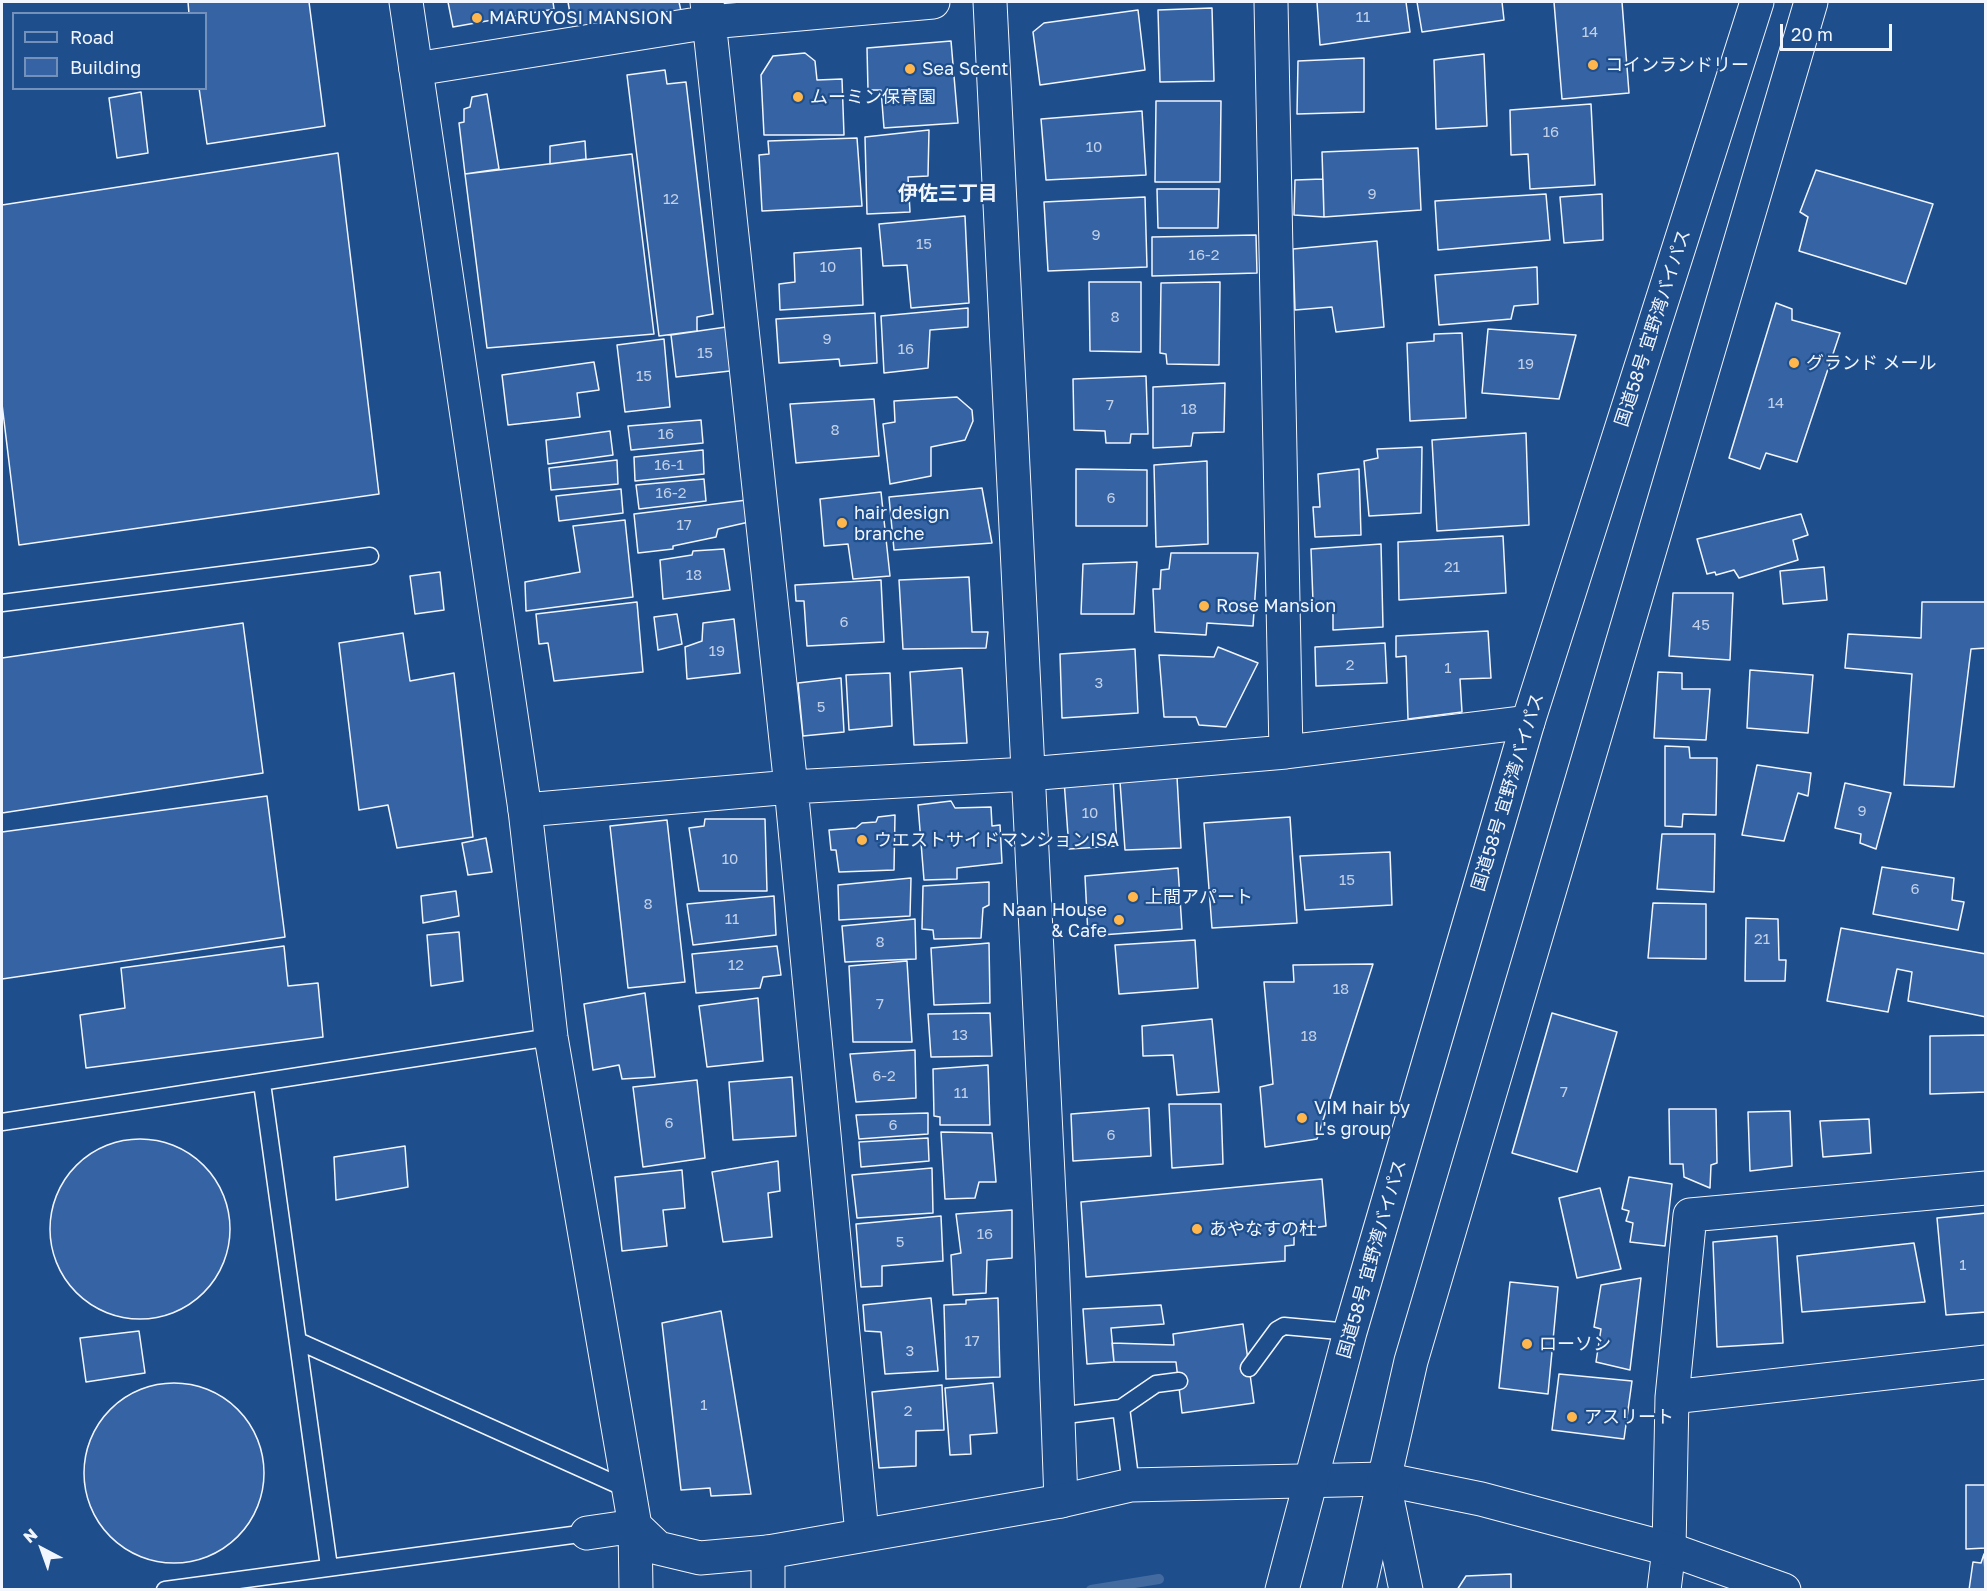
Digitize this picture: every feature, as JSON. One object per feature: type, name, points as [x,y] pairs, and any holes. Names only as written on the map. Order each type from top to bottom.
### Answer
[{"type":"main road","points":[[406,2],[525,810],[551,1037],[635,1526],[636,1590]]},
{"type":"main road","points":[[416,69],[708,12],[933,2]]},
{"type":"main road","points":[[990,2],[1061,1501]]},
{"type":"main road","points":[[1271,2],[1286,752]]},
{"type":"main road","name":"国道58号 宜野湾バイパス","points":[[1282,1590],[1309,1479],[1350,1332],[1528,722],[1757,2]]},
{"type":"main road","points":[[1359,1590],[1411,1361],[1811,2]]},
{"type":"main road","points":[[708,12],[791,787],[862,1534]]},
{"type":"main road","points":[[525,810],[791,787],[1028,774],[1286,752],[1528,722]]},
{"type":"main road","points":[[1664,1590],[1668,1549],[1672,1397],[1690,1215],[1986,1188]]},
{"type":"main road","points":[[1672,1397],[1986,1362]]},
{"type":"main road","points":[[635,1526],[658,1548],[700,1558],[768,1552],[1061,1501],[1131,1485],[1258,1484],[1309,1479],[1383,1479],[1481,1499],[1668,1549],[1784,1590]]},
{"type":"main road","points":[[1383,1479],[1406,1590]]},
{"type":"main road","points":[[587,1533],[635,1526]]},
{"type":"main road","points":[[768,1552],[768,1590]]},
{"type":"lane","points":[[2,603],[370,556]]},
{"type":"lane","points":[[2,1122],[551,1037]]},
{"type":"lane","points":[[262,1083],[329,1567]]},
{"type":"lane","points":[[1249,1368],[1277,1330],[1284,1326],[1350,1332]]},
{"type":"lane","points":[[298,1341],[627,1489]]},
{"type":"lane","points":[[1058,1416],[1121,1408],[1156,1384],[1179,1381]]},
{"type":"lane","points":[[1121,1408],[1131,1485]]},
{"type":"lane","points":[[165,1590],[587,1533]]},
{"type":"building","points":[[188,2],[309,2],[325,126],[207,144],[199,90],[207,90],[207,12],[189,12]]},
{"type":"building","name":"MARUYOSI MANSION","points":[[448,2],[553,2],[554,9],[453,27]]},
{"type":"building","points":[[568,2],[679,2],[681,11],[573,30]]},
{"type":"building","points":[[1317,2],[1406,2],[1410,32],[1320,45]]},
{"type":"building","points":[[1417,2],[1502,2],[1504,20],[1422,32]]},
{"type":"building","points":[[1554,2],[1622,2],[1629,93],[1562,99]]},
{"type":"building","points":[[1212,8],[1214,81],[1160,82],[1158,10]]},
{"type":"building","points":[[1138,10],[1145,70],[1040,85],[1033,32],[1044,23]]},
{"type":"building","name":"Sea Scent","points":[[951,41],[958,123],[884,128],[881,90],[868,90],[867,48]]},
{"type":"building","points":[[805,53],[815,61],[817,80],[842,79],[844,135],[764,135],[761,75],[773,56]]},
{"type":"building","points":[[1484,54],[1487,126],[1436,129],[1434,60]]},
{"type":"building","points":[[1364,58],[1364,112],[1297,114],[1298,61]]},
{"type":"building","points":[[665,70],[667,84],[686,82],[713,314],[697,317],[697,331],[659,336],[627,75]]},
{"type":"building","points":[[141,92],[148,153],[117,158],[109,98]]},
{"type":"building","points":[[487,94],[499,169],[465,174],[459,123],[464,122],[464,109],[470,107],[472,97]]},
{"type":"building","points":[[1156,101],[1221,101],[1220,182],[1155,182]]},
{"type":"building","points":[[1591,104],[1595,185],[1530,189],[1528,154],[1511,155],[1510,110]]},
{"type":"building","points":[[1142,111],[1146,175],[1046,180],[1041,119]]},
{"type":"building","points":[[929,130],[928,176],[908,177],[910,212],[867,214],[865,137]]},
{"type":"building","points":[[857,138],[862,206],[762,211],[759,155],[769,154],[768,141]]},
{"type":"building","points":[[585,141],[586,159],[550,164],[550,146]]},
{"type":"building","points":[[1418,148],[1421,210],[1324,217],[1322,152]]},
{"type":"building","points":[[338,153],[379,494],[19,545],[2,404],[2,205]]},
{"type":"building","points":[[632,154],[654,334],[487,348],[465,174]]},
{"type":"building","points":[[1816,170],[1933,204],[1906,284],[1799,251],[1808,217],[1800,212]]},
{"type":"building","points":[[1323,179],[1324,217],[1294,215],[1295,180]]},
{"type":"building","points":[[1157,189],[1219,189],[1218,228],[1158,228]]},
{"type":"building","points":[[1546,194],[1550,240],[1438,250],[1435,201]]},
{"type":"building","points":[[1602,194],[1603,240],[1564,243],[1560,197]]},
{"type":"building","points":[[1145,197],[1147,267],[1048,271],[1044,202]]},
{"type":"building","points":[[965,216],[969,303],[911,308],[907,265],[883,266],[879,224]]},
{"type":"building","points":[[1256,235],[1257,273],[1152,276],[1152,237]]},
{"type":"building","points":[[1377,241],[1384,327],[1336,332],[1332,307],[1295,310],[1293,249]]},
{"type":"building","points":[[861,248],[863,305],[780,310],[779,284],[795,282],[794,253]]},
{"type":"building","points":[[1537,267],[1538,304],[1514,306],[1511,319],[1439,325],[1435,275]]},
{"type":"building","points":[[1089,282],[1141,282],[1141,352],[1090,351]]},
{"type":"building","points":[[1220,282],[1219,365],[1167,364],[1166,354],[1160,353],[1161,283]]},
{"type":"building","name":"グランド メール","points":[[1776,303],[1792,309],[1792,320],[1840,333],[1797,462],[1766,453],[1760,469],[1729,458]]},
{"type":"building","points":[[968,308],[968,327],[930,330],[928,368],[884,373],[881,316]]},
{"type":"building","points":[[875,313],[877,363],[840,366],[839,359],[779,363],[776,319]]},
{"type":"building","points":[[733,326],[739,370],[676,377],[671,335]]},
{"type":"building","points":[[1488,329],[1576,335],[1559,399],[1482,393]]},
{"type":"building","points":[[1462,333],[1466,418],[1410,421],[1407,343],[1434,341],[1434,334]]},
{"type":"building","points":[[664,339],[670,407],[625,412],[617,345]]},
{"type":"building","points":[[594,362],[599,390],[577,393],[580,417],[508,425],[502,375]]},
{"type":"building","points":[[1146,376],[1148,434],[1131,434],[1130,443],[1106,443],[1105,431],[1074,430],[1073,379]]},
{"type":"building","points":[[1225,383],[1224,432],[1193,433],[1191,446],[1153,448],[1153,387]]},
{"type":"building","points":[[957,397],[972,410],[973,421],[965,440],[931,447],[931,476],[890,484],[883,424],[895,422],[894,401]]},
{"type":"building","points":[[874,399],[879,456],[796,463],[790,404]]},
{"type":"building","points":[[701,420],[703,443],[631,450],[628,426]]},
{"type":"building","points":[[610,431],[613,455],[548,464],[546,440]]},
{"type":"building","points":[[1526,433],[1529,525],[1437,531],[1432,440]]},
{"type":"building","points":[[1422,447],[1421,513],[1369,516],[1364,461],[1378,458],[1377,449]]},
{"type":"building","points":[[703,450],[704,474],[635,481],[634,457]]},
{"type":"building","points":[[617,460],[618,484],[551,490],[549,468]]},
{"type":"building","points":[[1207,461],[1208,544],[1156,547],[1154,465]]},
{"type":"building","points":[[1076,469],[1147,470],[1147,526],[1076,526]]},
{"type":"building","points":[[1359,469],[1361,535],[1315,537],[1313,507],[1320,507],[1318,474]]},
{"type":"building","points":[[704,479],[706,501],[639,509],[636,485]]},
{"type":"building","points":[[982,488],[992,543],[894,550],[889,497]]},
{"type":"building","points":[[621,489],[623,513],[559,521],[556,496]]},
{"type":"building","points":[[881,492],[890,576],[853,579],[848,544],[824,546],[820,499]]},
{"type":"building","points":[[747,500],[749,522],[718,529],[716,537],[673,546],[673,549],[638,553],[634,514]]},
{"type":"building","points":[[1801,514],[1808,535],[1793,540],[1798,560],[1739,578],[1734,570],[1716,575],[1715,572],[1707,574],[1697,539]]},
{"type":"building","points":[[625,520],[633,597],[526,611],[525,582],[580,572],[573,526]]},
{"type":"building","points":[[1503,536],[1506,593],[1399,600],[1398,542]]},
{"type":"building","points":[[1381,544],[1383,627],[1333,630],[1333,603],[1313,602],[1311,549]]},
{"type":"building","points":[[724,549],[730,590],[663,599],[660,560],[692,555],[693,551]]},
{"type":"building","name":"Rose Mansion","points":[[1171,553],[1258,553],[1253,626],[1207,623],[1206,635],[1155,632],[1153,589],[1160,589],[1161,570],[1169,569]]},
{"type":"building","points":[[1137,562],[1134,614],[1081,614],[1083,564]]},
{"type":"building","points":[[1824,567],[1827,600],[1783,604],[1780,571]]},
{"type":"building","points":[[440,572],[444,610],[415,614],[410,576]]},
{"type":"building","points":[[969,577],[972,632],[988,632],[986,648],[903,649],[899,580]]},
{"type":"building","points":[[881,580],[884,642],[807,646],[804,601],[796,601],[795,585]]},
{"type":"building","points":[[1673,593],[1733,593],[1730,660],[1669,656]]},
{"type":"building","points":[[637,602],[643,672],[554,681],[548,643],[539,644],[536,614]]},
{"type":"building","points":[[1922,602],[1986,602],[1986,648],[1971,649],[1954,787],[1904,785],[1912,674],[1845,668],[1848,634],[1921,638]]},
{"type":"building","points":[[677,614],[682,644],[658,650],[654,617]]},
{"type":"building","points":[[734,619],[740,673],[687,679],[685,647],[702,641],[703,623]]},
{"type":"building","points":[[243,623],[263,773],[2,813],[2,658]]},
{"type":"building","points":[[1488,631],[1491,678],[1460,679],[1462,712],[1408,719],[1406,656],[1396,657],[1396,636]]},
{"type":"building","points":[[403,633],[410,681],[454,673],[473,837],[397,848],[388,805],[359,810],[339,643]]},
{"type":"building","points":[[1385,643],[1387,683],[1316,686],[1315,647]]},
{"type":"building","points":[[1218,647],[1258,663],[1226,727],[1199,725],[1196,717],[1164,717],[1159,655],[1214,657]]},
{"type":"building","points":[[1135,649],[1138,713],[1062,718],[1060,654]]},
{"type":"building","points":[[962,668],[967,743],[914,745],[910,672]]},
{"type":"building","points":[[1750,670],[1813,675],[1808,733],[1747,728]]},
{"type":"building","points":[[1658,672],[1682,673],[1682,689],[1710,689],[1706,740],[1654,738]]},
{"type":"building","points":[[890,673],[892,726],[849,730],[846,675]]},
{"type":"building","points":[[841,678],[844,732],[803,736],[798,683]]},
{"type":"building","points":[[1665,746],[1689,747],[1690,758],[1717,758],[1716,815],[1683,814],[1682,827],[1665,826]]},
{"type":"building","points":[[1757,765],[1811,773],[1808,796],[1798,793],[1784,841],[1742,835]]},
{"type":"building","points":[[1113,777],[1117,846],[1069,849],[1064,780]]},
{"type":"building","points":[[1177,777],[1181,848],[1125,850],[1120,782]]},
{"type":"building","points":[[1845,783],[1891,793],[1876,849],[1860,843],[1861,834],[1835,828]]},
{"type":"building","points":[[267,796],[285,937],[2,979],[2,832]]},
{"type":"building","points":[[951,801],[955,808],[991,807],[992,826],[1000,825],[1002,863],[957,868],[957,879],[924,880],[918,805]]},
{"type":"building","name":"ウエストサイドマンションISA","points":[[895,815],[894,870],[839,872],[836,850],[831,850],[829,830],[856,828],[862,823],[876,822],[878,817]]},
{"type":"building","points":[[1290,817],[1297,923],[1212,928],[1204,823]]},
{"type":"building","points":[[705,819],[765,819],[767,891],[699,891],[689,828],[704,826]]},
{"type":"building","points":[[667,820],[685,982],[628,988],[610,826]]},
{"type":"building","points":[[1662,834],[1715,834],[1714,892],[1657,889]]},
{"type":"building","points":[[486,838],[492,872],[468,875],[462,843]]},
{"type":"building","points":[[1390,852],[1392,905],[1305,910],[1300,856]]},
{"type":"building","points":[[1882,867],[1954,878],[1952,900],[1964,902],[1958,930],[1873,914]]},
{"type":"building","name":"上間アパート","points":[[1178,868],[1182,929],[1088,936],[1085,876]]},
{"type":"building","points":[[911,878],[910,916],[839,920],[838,885]]},
{"type":"building","points":[[989,882],[989,905],[983,908],[981,938],[934,939],[933,930],[922,929],[923,886]]},
{"type":"building","points":[[456,891],[459,916],[423,923],[421,896]]},
{"type":"building","points":[[774,896],[776,935],[693,945],[687,904]]},
{"type":"building","points":[[1653,903],[1706,904],[1706,959],[1648,958]]},
{"type":"building","points":[[1746,918],[1778,919],[1779,960],[1786,960],[1785,981],[1745,981]]},
{"type":"building","points":[[915,919],[916,959],[845,962],[842,926]]},
{"type":"building","points":[[1841,928],[1986,954],[1986,1017],[1908,1001],[1912,972],[1897,969],[1888,1012],[1827,1001]]},
{"type":"building","points":[[459,932],[463,981],[431,986],[427,935]]},
{"type":"building","points":[[1195,940],[1198,988],[1119,994],[1115,945]]},
{"type":"building","points":[[989,943],[990,1003],[934,1005],[931,948]]},
{"type":"building","points":[[284,946],[288,986],[318,983],[323,1037],[86,1068],[80,1015],[125,1008],[121,968]]},
{"type":"building","points":[[777,946],[781,975],[763,977],[760,988],[696,993],[692,954]]},
{"type":"building","points":[[907,961],[912,1042],[853,1042],[849,966]]},
{"type":"building","points":[[1373,964],[1317,1139],[1265,1147],[1260,1087],[1273,1084],[1264,982],[1294,982],[1293,965]]},
{"type":"building","points":[[645,993],[655,1077],[622,1079],[619,1065],[593,1070],[584,1004]]},
{"type":"building","points":[[758,998],[763,1061],[707,1067],[699,1006]]},
{"type":"building","points":[[990,1013],[992,1056],[931,1057],[928,1014]]},
{"type":"building","points":[[1552,1013],[1617,1032],[1577,1172],[1512,1153]]},
{"type":"building","points":[[1212,1019],[1219,1092],[1177,1095],[1173,1055],[1143,1056],[1142,1026]]},
{"type":"building","points":[[1986,1035],[1986,1092],[1930,1094],[1930,1036]]},
{"type":"building","points":[[915,1050],[916,1098],[856,1102],[850,1054]]},
{"type":"building","points":[[988,1065],[990,1125],[940,1125],[940,1117],[934,1116],[933,1069]]},
{"type":"building","points":[[792,1077],[796,1136],[733,1140],[729,1082]]},
{"type":"building","points":[[697,1080],[705,1158],[643,1167],[633,1087]]},
{"type":"building","points":[[1169,1104],[1221,1104],[1223,1164],[1172,1168]]},
{"type":"building","points":[[1149,1108],[1151,1156],[1073,1161],[1071,1114]]},
{"type":"building","points":[[1669,1109],[1716,1109],[1717,1163],[1711,1165],[1710,1188],[1684,1177],[1683,1164],[1670,1164]]},
{"type":"building","points":[[1790,1111],[1792,1166],[1750,1171],[1748,1112]]},
{"type":"building","points":[[928,1113],[928,1134],[859,1139],[856,1115]]},
{"type":"building","points":[[1869,1119],[1871,1153],[1823,1157],[1820,1121]]},
{"type":"building","points":[[941,1132],[992,1133],[996,1182],[979,1182],[975,1198],[945,1199]]},
{"type":"building","points":[[928,1138],[929,1161],[861,1167],[859,1142]]},
{"type":"building","points":[[140,1139],[174,1146],[190,1154],[204,1165],[215,1179],[223,1195],[230,1229],[223,1263],[215,1279],[204,1293],[190,1304],[174,1312],[140,1319],[106,1312],[90,1304],[76,1293],[65,1279],[57,1263],[50,1229],[57,1195],[65,1179],[76,1165],[90,1154],[106,1146]]},
{"type":"building","points":[[405,1146],[408,1187],[336,1200],[334,1157]]},
{"type":"building","points":[[778,1161],[780,1191],[768,1193],[772,1237],[723,1242],[712,1172]]},
{"type":"building","points":[[932,1168],[933,1213],[857,1218],[852,1175]]},
{"type":"building","points":[[682,1170],[685,1208],[663,1210],[667,1246],[622,1251],[615,1177]]},
{"type":"building","points":[[1629,1177],[1672,1184],[1665,1246],[1630,1242],[1633,1223],[1626,1221],[1629,1211],[1622,1209]]},
{"type":"building","name":"あやなすの杜","points":[[1322,1179],[1326,1226],[1294,1231],[1294,1245],[1285,1246],[1285,1261],[1086,1277],[1081,1202]]},
{"type":"building","points":[[1600,1188],[1621,1269],[1577,1278],[1559,1198]]},
{"type":"building","points":[[1012,1210],[1012,1258],[987,1260],[986,1293],[953,1295],[951,1255],[961,1253],[956,1214]]},
{"type":"building","points":[[1986,1213],[1986,1312],[1946,1315],[1937,1218]]},
{"type":"building","points":[[941,1216],[943,1261],[882,1266],[882,1286],[861,1287],[856,1224]]},
{"type":"building","points":[[1777,1236],[1783,1343],[1717,1347],[1713,1242]]},
{"type":"building","points":[[1914,1243],[1925,1302],[1802,1312],[1797,1256]]},
{"type":"building","points":[[1641,1278],[1630,1370],[1596,1362],[1601,1329],[1594,1327],[1601,1285]]},
{"type":"building","points":[[1510,1282],[1558,1287],[1548,1394],[1499,1388]]},
{"type":"building","points":[[931,1298],[938,1371],[885,1374],[881,1332],[865,1331],[863,1305]]},
{"type":"building","points":[[998,1298],[1000,1377],[946,1379],[944,1305],[966,1304],[966,1300]]},
{"type":"building","points":[[1161,1305],[1164,1324],[1111,1328],[1114,1362],[1087,1364],[1083,1309]]},
{"type":"building","points":[[721,1311],[751,1494],[711,1496],[710,1488],[681,1490],[662,1323]]},
{"type":"building","points":[[1243,1324],[1254,1403],[1182,1413],[1176,1362],[1114,1362],[1112,1343],[1174,1345],[1173,1334]]},
{"type":"building","points":[[139,1331],[145,1373],[86,1382],[80,1338]]},
{"type":"building","points":[[1559,1374],[1632,1381],[1624,1439],[1552,1430]]},
{"type":"building","points":[[174,1383],[192,1384],[209,1390],[238,1409],[257,1438],[263,1455],[263,1491],[257,1508],[238,1537],[209,1556],[192,1562],[174,1563],[156,1562],[139,1556],[110,1537],[91,1508],[85,1491],[84,1473],[85,1455],[91,1438],[110,1409],[139,1390],[156,1384]]},
{"type":"building","points":[[993,1383],[997,1433],[970,1435],[971,1454],[950,1455],[945,1388]]},
{"type":"building","points":[[942,1385],[944,1430],[916,1431],[916,1466],[879,1468],[872,1392]]},
{"type":"building","points":[[1966,1485],[1986,1485],[1986,1548],[1966,1549]]},
{"type":"building","points":[[1984,1554],[1986,1590],[1969,1590],[1973,1562],[1981,1563]]},
{"type":"building","points":[[1511,1574],[1511,1590],[1457,1590],[1466,1576]]},
{"type":"waterway","points":[[1091,1590],[1159,1579]]},
{"type":"place","name":"MARUYOSI MANSION","points":[[477,18]]},
{"type":"place","name":"コインランドリー","points":[[1593,65]]},
{"type":"place","name":"Sea Scent","points":[[910,69]]},
{"type":"place","name":"ムーミン保育園","points":[[798,97]]},
{"type":"place","name":"グランド メール","points":[[1794,363]]},
{"type":"place","name":"hair design branche","points":[[842,523]]},
{"type":"place","name":"Rose Mansion","points":[[1204,606]]},
{"type":"place","name":"ウエストサイドマンションISA","points":[[862,840]]},
{"type":"place","name":"上間アパート","points":[[1133,897]]},
{"type":"place","name":"Naan House & Cafe","points":[[1119,920]]},
{"type":"place","name":"VIM hair by L's group","points":[[1302,1118]]},
{"type":"place","name":"あやなすの杜","points":[[1197,1229]]},
{"type":"place","name":"ローソン","points":[[1527,1344]]},
{"type":"place","name":"アスリート","points":[[1572,1417]]},
{"type":"district","name":"伊佐三丁目","points":[[948,194]]}]
